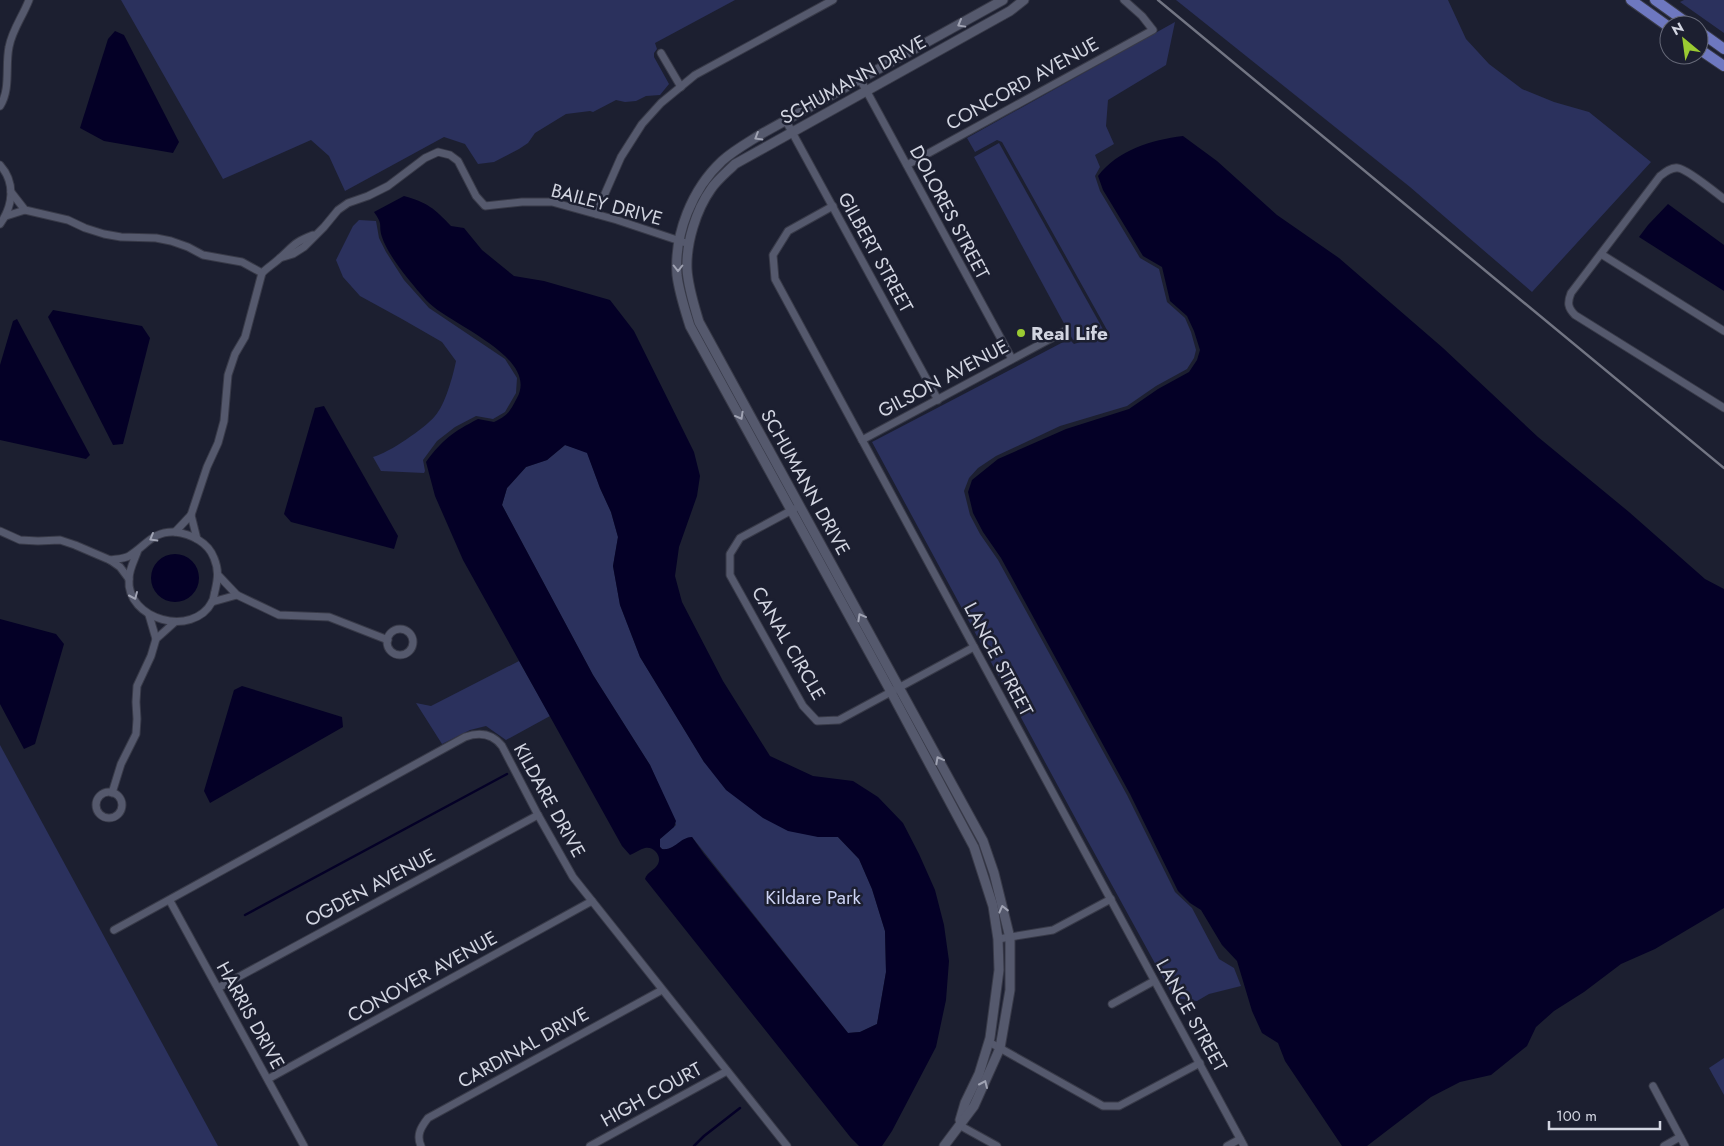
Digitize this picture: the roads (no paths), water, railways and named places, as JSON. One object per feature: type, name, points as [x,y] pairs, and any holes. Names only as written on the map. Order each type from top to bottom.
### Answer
[{"type":"main road","points":[[1631,0],[1659,20]]},
{"type":"main road","points":[[1655,0],[1676,15]]},
{"type":"main road","points":[[1709,38],[1724,49]]},
{"type":"main road","points":[[1709,56],[1724,66]]},
{"type":"street","points":[[0,106],[6,84],[9,48],[14,32],[29,0]]},
{"type":"street","points":[[596,214],[621,157],[642,124],[661,103],[695,75],[833,0]]},
{"type":"street","points":[[1003,0],[1010,11]]},
{"type":"street","name":"SCHUMANN DRIVE","points":[[944,1146],[974,1106],[1000,1048],[1010,990],[1010,938],[994,872],[983,841],[792,510],[690,326],[677,275],[678,241],[689,208],[709,174],[736,150],[786,120],[1003,0]]},
{"type":"street","name":"SCHUMANN DRIVE","points":[[959,1125],[965,1103],[979,1074],[989,1042],[995,1007],[999,970],[998,940],[993,906],[974,847],[895,690],[800,505],[699,322],[691,296],[687,269],[689,244],[699,212],[711,188],[735,164],[1010,11],[1024,0]]},
{"type":"street","name":"CONCORD AVENUE","points":[[907,165],[1153,30],[1142,16],[1124,0]]},
{"type":"street","points":[[933,40],[940,50]]},
{"type":"street","points":[[661,53],[681,87]]},
{"type":"street","name":"DOLORES STREET","points":[[860,80],[1012,359]]},
{"type":"street","name":"GILBERT STREET","points":[[786,120],[938,400]]},
{"type":"street","name":"BAILEY DRIVE","points":[[262,273],[280,258],[293,254],[304,247],[338,210],[348,202],[368,196],[388,186],[425,158],[438,152],[450,155],[458,161],[476,196],[485,206],[522,202],[552,202],[689,244]]},
{"type":"street","points":[[0,165],[7,176],[11,192],[6,216],[0,224]]},
{"type":"street","points":[[1724,199],[1686,172],[1678,168],[1669,169],[1660,176],[1568,300],[1569,309],[1575,315],[1724,408]]},
{"type":"street","points":[[11,192],[25,210]]},
{"type":"street","name":"LANCE STREET","points":[[833,206],[788,232],[773,255],[775,279],[1244,1146]]},
{"type":"street","points":[[6,216],[25,210],[68,220],[84,228],[104,234],[171,241],[203,255],[242,262],[262,273],[245,338],[235,354],[228,375],[224,421],[191,515],[176,532]]},
{"type":"street","points":[[1601,254],[1724,331]]},
{"type":"street","name":"GILSON AVENUE","points":[[862,440],[1065,331]]},
{"type":"street","name":"CANAL CIRCLE","points":[[800,505],[740,538],[730,554],[730,575],[803,706],[817,721],[839,720],[974,647]]},
{"type":"street","points":[[191,515],[197,539]]},
{"type":"street","points":[[0,531],[20,540],[60,540],[110,560],[120,567],[129,579]]},
{"type":"street","points":[[110,560],[127,558],[150,538],[163,533],[176,532],[197,539],[203,542],[212,553],[217,566],[219,576],[212,602],[199,616],[188,621],[175,622],[149,615],[138,606],[131,593],[129,579],[138,550]]},
{"type":"street","points":[[219,576],[237,596],[279,615],[329,617],[388,640]]},
{"type":"street","points":[[212,602],[237,596]]},
{"type":"street","points":[[112,793],[121,764],[136,734],[137,686],[152,656],[156,639],[149,615]]},
{"type":"street","points":[[156,639],[175,622]]},
{"type":"street","name":"KILDARE DRIVE","points":[[114,930],[465,737],[476,734],[489,735],[500,743],[538,815],[574,877],[782,1144]]},
{"type":"street","name":"OGDEN AVENUE","points":[[218,988],[538,815]]},
{"type":"street","points":[[998,940],[1053,930],[1111,899]]},
{"type":"street","name":"HARRIS DRIVE","points":[[170,900],[304,1146]]},
{"type":"street","name":"CONOVER AVENUE","points":[[268,1079],[592,901]]},
{"type":"street","points":[[1112,1004],[1154,981]]},
{"type":"street","name":"CARDINAL DRIVE","points":[[421,1146],[419,1131],[428,1118],[662,990]]},
{"type":"street","points":[[989,1042],[1103,1106],[1119,1106],[1200,1063]]},
{"type":"street","name":"HIGH COURT","points":[[590,1146],[727,1071]]},
{"type":"street","points":[[1653,1086],[1685,1146]]},
{"type":"street","points":[[959,1125],[997,1146]]},
{"type":"street","points":[[1664,1146],[1680,1137]]},
{"type":"street","points":[[1227,1146],[1240,1139]]},
{"type":"waterway","points":[[245,915],[507,774]]},
{"type":"waterway","points":[[694,1146],[740,1108]]},
{"type":"railway","points":[[1158,0],[1724,468]]},
{"type":"place","name":"Real Life","points":[[1021,333]]},
{"type":"park label","name":"Kildare Park","points":[[813,897]]}]
